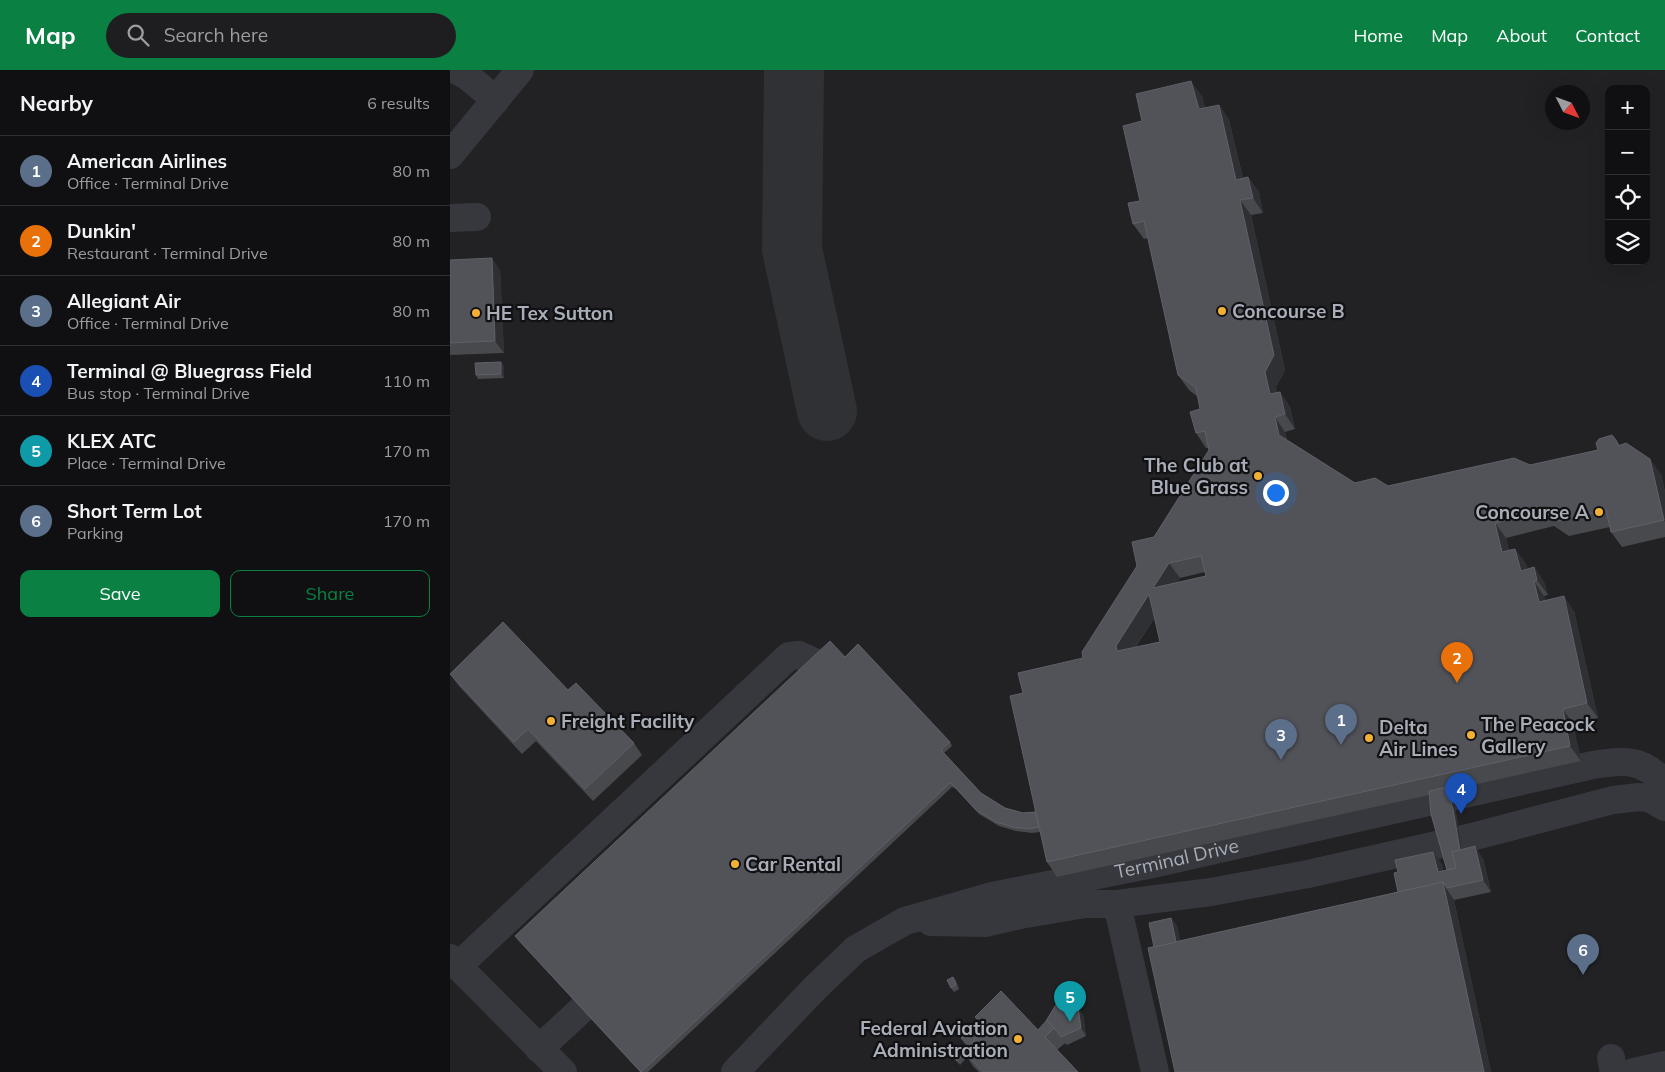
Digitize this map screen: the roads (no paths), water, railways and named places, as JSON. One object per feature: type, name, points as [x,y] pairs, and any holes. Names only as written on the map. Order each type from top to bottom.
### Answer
[{"type":"street","points":[[456,70],[467,76],[496,100]]},
{"type":"street","points":[[493,70],[496,100]]},
{"type":"street","points":[[450,155],[520,70]]},
{"type":"street","points":[[450,218],[477,217]]},
{"type":"street","points":[[563,1072],[454,962],[789,656],[799,655],[814,662]]},
{"type":"street","name":"Terminal Drive","points":[[735,1072],[816,987],[856,949],[905,921],[992,896],[1166,861],[1593,765],[1619,761],[1632,762],[1654,773],[1665,784]]},
{"type":"street","points":[[905,921],[985,923],[1084,904],[1117,904],[1211,892],[1308,874],[1468,838],[1613,800],[1639,797],[1649,798],[1665,807]]},
{"type":"street","points":[[1117,904],[1155,1072]]},
{"type":"street","points":[[539,1049],[582,1009]]},
{"type":"street","points":[[1620,1067],[1665,1065]]},
{"type":"place","name":"Concourse B","points":[[1222,311]]},
{"type":"place","name":"HE Tex Sutton","points":[[476,313]]},
{"type":"place","name":"The Club at Blue Grass","points":[[1258,476]]},
{"type":"place","name":"Concourse A","points":[[1599,512]]},
{"type":"place","name":"Dunkin'","points":[[1457,683]]},
{"type":"place","name":"Freight Facility","points":[[551,721]]},
{"type":"place","name":"The Peacock Gallery","points":[[1471,735]]},
{"type":"place","name":"Delta Air Lines","points":[[1369,738]]},
{"type":"place","name":"American Airlines","points":[[1341,745]]},
{"type":"place","name":"Allegiant Air","points":[[1281,760]]},
{"type":"place","name":"Terminal @ Bluegrass Field","points":[[1461,814]]},
{"type":"place","name":"Car Rental","points":[[735,864]]},
{"type":"place","name":"Short Term Lot","points":[[1583,975]]},
{"type":"place","name":"KLEX ATC","points":[[1070,1022]]},
{"type":"place","name":"Federal Aviation Administration","points":[[1018,1039]]}]
